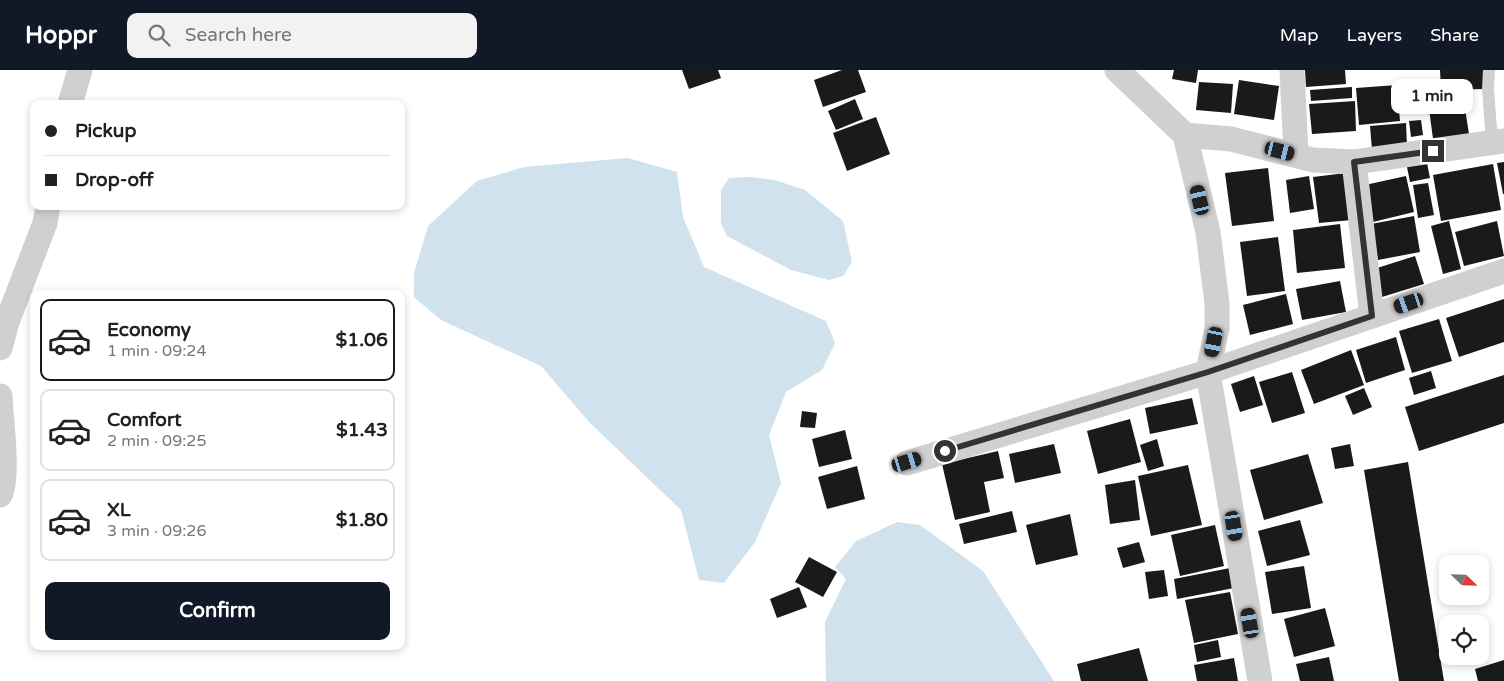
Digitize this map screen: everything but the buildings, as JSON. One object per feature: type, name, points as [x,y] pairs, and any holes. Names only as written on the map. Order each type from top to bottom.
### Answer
[{"type":"street","points":[[71,100],[80,70]]},
{"type":"street","points":[[1117,70],[1185,135],[1208,232],[1217,303],[1217,328],[1208,372],[1260,681]]},
{"type":"street","points":[[1292,70],[1296,155]]},
{"type":"street","points":[[1185,135],[1232,139],[1313,160],[1354,162],[1498,142]]},
{"type":"street","points":[[1354,162],[1372,316]]},
{"type":"street","points":[[0,348],[7,322],[45,222],[47,210]]},
{"type":"street","points":[[907,462],[1208,372],[1504,271]]},
{"type":"street","points":[[0,396],[4,473],[3,488],[0,495]]},
{"type":"lane","points":[[1489,70],[1488,89],[1498,142]]},
{"type":"water","points":[[628,158],[677,172],[683,217],[704,267],[826,321],[835,343],[822,370],[786,392],[769,435],[781,483],[755,542],[724,583],[699,580],[681,510],[590,423],[541,366],[441,320],[414,297],[414,273],[428,226],[477,181],[524,167]]},
{"type":"water","points":[[751,177],[775,180],[805,190],[843,221],[852,262],[843,276],[829,280],[791,270],[727,236],[721,223],[721,190],[729,178]]},
{"type":"water","points":[[897,522],[920,525],[983,571],[1054,681],[826,681],[825,622],[846,579],[835,567],[856,541]]},
{"type":"route","points":[[945,451],[1208,372],[1372,316],[1354,162],[1433,151]]}]
